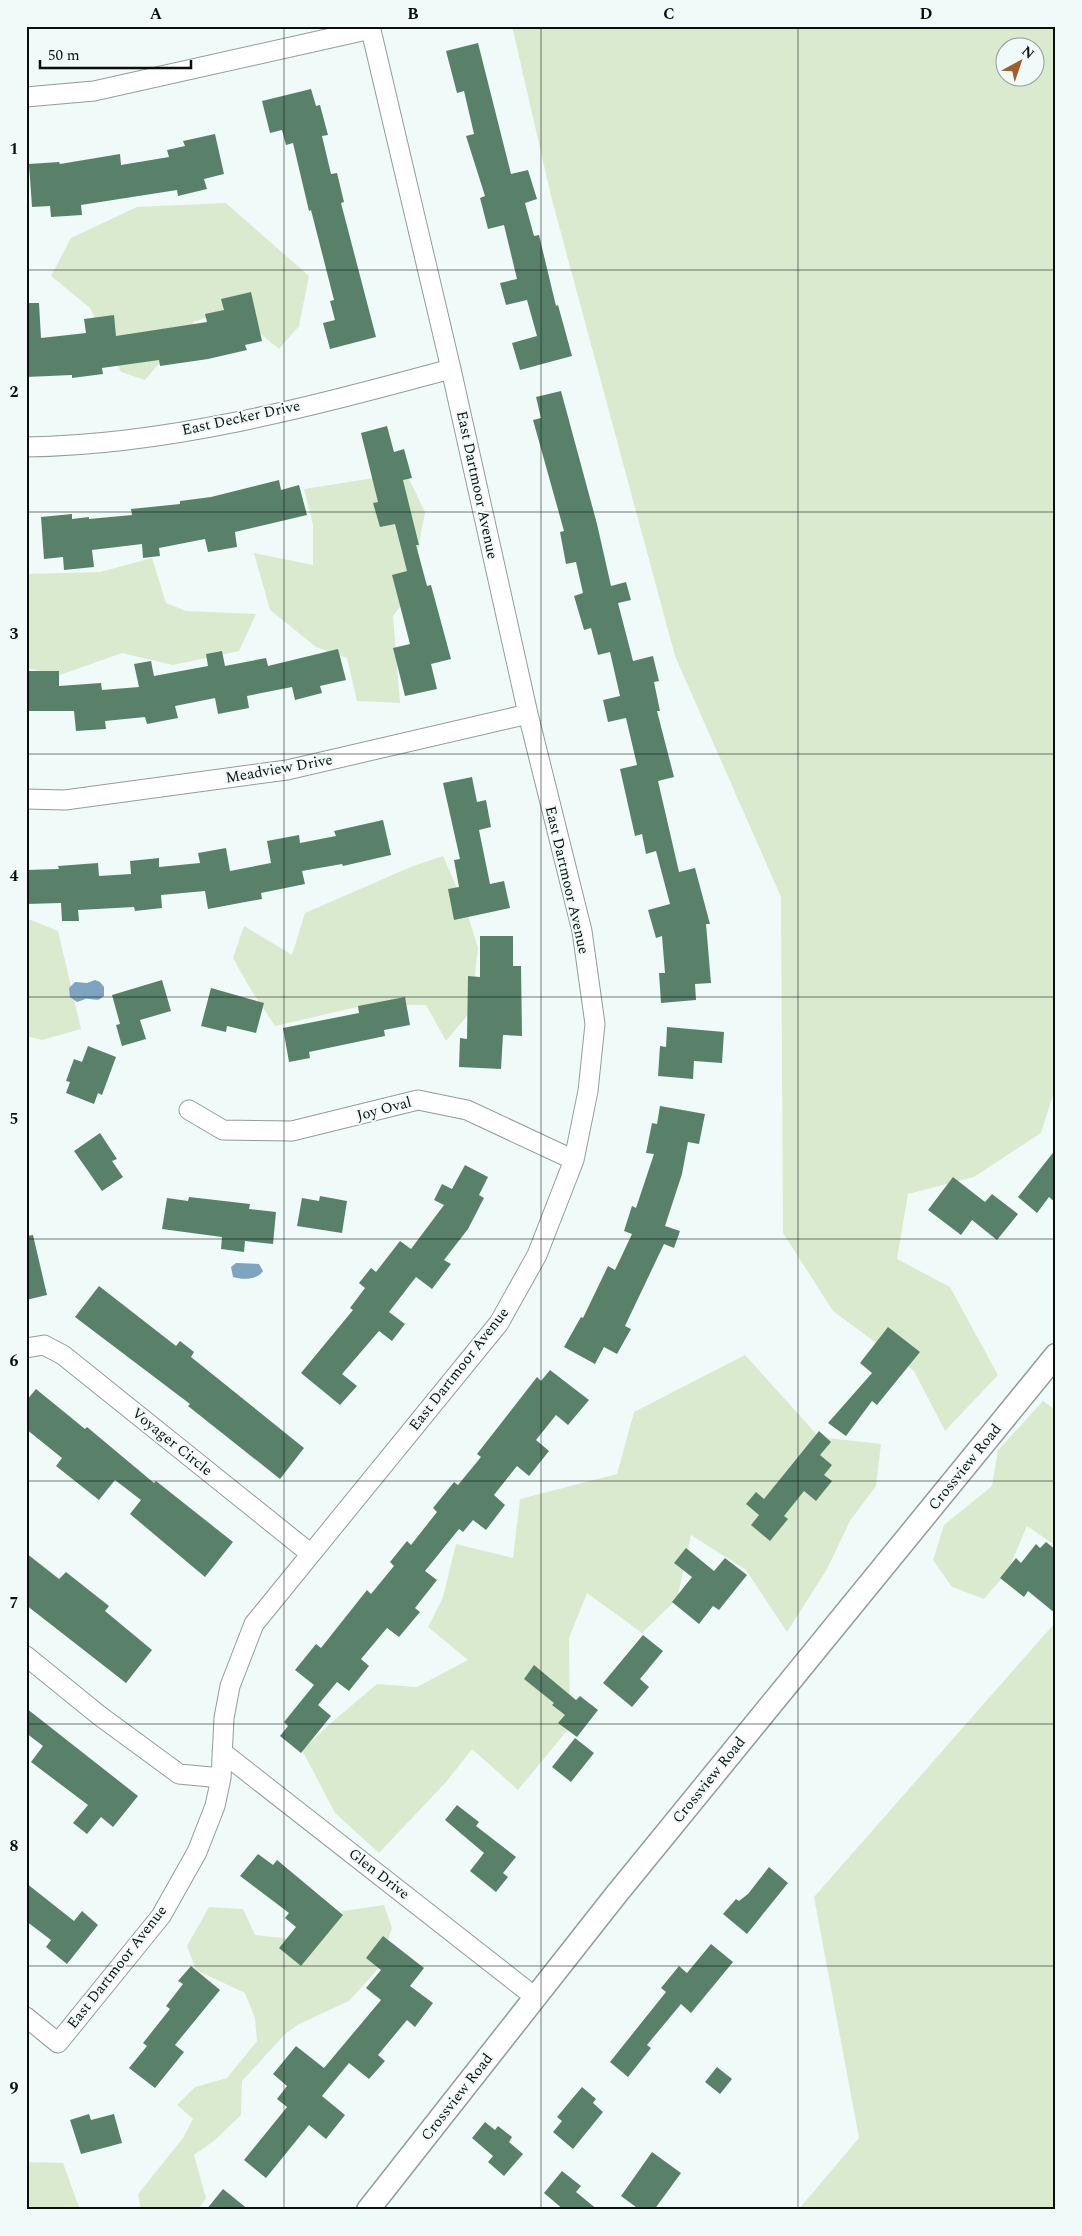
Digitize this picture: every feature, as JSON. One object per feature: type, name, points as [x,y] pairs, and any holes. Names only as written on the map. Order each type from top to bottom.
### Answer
[{"type":"street","points":[[26,96],[94,90],[370,28]]},
{"type":"street","name":"East Dartmoor Avenue","points":[[26,2017],[58,2042],[161,1916],[197,1852],[216,1806],[221,1778],[224,1718],[230,1686],[254,1624],[499,1323],[537,1255],[574,1160],[588,1092],[595,1024],[582,931],[528,714],[452,369],[370,28]]},
{"type":"street","name":"East Decker Drive","points":[[26,447],[71,446],[222,426],[452,369]]},
{"type":"street","name":"Meadview Drive","points":[[26,799],[65,800],[287,770],[528,714]]},
{"type":"street","name":"Joy Oval","points":[[189,1110],[223,1130],[292,1131],[418,1100],[467,1110],[574,1160]]},
{"type":"street","name":"Voyager Circle","points":[[26,1348],[44,1345],[63,1355],[311,1554]]},
{"type":"street","name":"Crossview Road","points":[[368,2210],[615,1896],[1056,1355]]},
{"type":"street","points":[[26,1656],[100,1716],[179,1774],[221,1778]]},
{"type":"street","name":"Glen Drive","points":[[222,1752],[535,1997]]},
{"type":"green space","points":[[512,26],[1056,26],[1056,1086],[1041,1133],[974,1177],[908,1194],[897,1259],[950,1287],[998,1375],[945,1431],[914,1371],[833,1311],[783,1233],[781,897],[675,656],[551,196]]},
{"type":"green space","points":[[226,203],[309,276],[299,326],[279,349],[231,309],[194,322],[145,380],[121,372],[90,308],[51,276],[71,238],[137,207]]},
{"type":"green space","points":[[406,473],[425,512],[410,593],[393,616],[400,703],[357,701],[347,658],[316,647],[270,610],[254,553],[313,565],[313,525],[304,489]]},
{"type":"green space","points":[[152,558],[166,603],[186,611],[256,614],[239,651],[173,665],[122,653],[60,675],[26,668],[26,574],[100,572]]},
{"type":"green space","points":[[443,856],[465,906],[478,948],[471,1011],[446,1041],[426,1005],[366,1005],[275,1026],[251,990],[233,958],[244,926],[292,955],[305,913],[413,866]]},
{"type":"green space","points":[[26,918],[58,931],[81,1029],[42,1040],[26,1036]]},
{"type":"green space","points":[[745,1355],[819,1437],[881,1444],[876,1486],[850,1521],[827,1569],[787,1632],[746,1570],[691,1535],[677,1599],[642,1633],[587,1593],[569,1638],[570,1727],[518,1790],[472,1749],[447,1781],[379,1853],[335,1813],[302,1750],[377,1684],[417,1687],[468,1660],[428,1627],[443,1597],[456,1544],[513,1558],[520,1499],[617,1474],[634,1412]]},
{"type":"green space","points":[[1043,1401],[1056,1410],[1056,1546],[1027,1526],[1008,1571],[984,1599],[952,1587],[933,1560],[944,1525],[992,1486],[998,1450]]},
{"type":"green space","points":[[1053,1625],[1056,1627],[1056,2210],[798,2210],[859,2138],[814,1897]]},
{"type":"green space","points":[[384,1905],[392,1928],[378,1969],[349,2001],[299,2024],[285,2034],[242,2081],[241,2115],[215,2140],[194,2155],[206,2198],[198,2210],[141,2210],[138,2194],[183,2138],[193,2119],[177,2105],[195,2087],[227,2078],[257,2041],[255,2018],[245,1993],[196,1970],[187,1946],[209,1907],[243,1909],[255,1935],[291,1939],[300,1966],[343,1911]]},
{"type":"green space","points":[[26,2162],[63,2163],[80,2210],[26,2210]]},
{"type":"water","points":[[95,980],[104,987],[104,996],[102,998],[97,1000],[85,999],[77,1002],[70,997],[69,988],[75,982],[87,983]]},
{"type":"water","points":[[236,1263],[259,1264],[263,1271],[257,1276],[250,1278],[241,1279],[233,1277],[231,1267]]},
{"type":"building","points":[[478,43],[511,174],[528,170],[537,199],[525,203],[534,236],[539,235],[556,306],[558,305],[572,356],[520,370],[512,343],[537,336],[527,300],[506,305],[500,283],[517,279],[504,225],[488,229],[480,198],[485,196],[466,136],[474,134],[464,91],[457,93],[446,51]]},
{"type":"building","points":[[311,89],[316,106],[320,105],[328,135],[322,136],[331,174],[337,173],[344,202],[341,203],[376,337],[330,349],[323,323],[335,320],[330,301],[334,300],[311,210],[309,211],[293,143],[286,145],[282,130],[270,133],[262,101]]},
{"type":"building","points":[[215,134],[224,174],[204,179],[207,189],[178,196],[177,190],[81,205],[82,215],[51,217],[50,206],[32,207],[29,164],[59,162],[60,164],[120,154],[121,165],[169,157],[167,150],[185,146],[183,141]]},
{"type":"building","points":[[251,292],[262,341],[245,345],[247,350],[208,359],[160,366],[159,360],[102,368],[103,374],[72,378],[72,375],[26,377],[26,303],[39,303],[41,338],[86,333],[84,319],[114,315],[116,336],[207,322],[205,314],[224,310],[221,299]]},
{"type":"building","points":[[561,391],[597,524],[611,586],[626,582],[631,600],[618,603],[633,661],[653,656],[659,681],[654,682],[660,711],[657,711],[674,777],[658,781],[679,872],[695,868],[710,924],[706,924],[711,983],[695,984],[696,1000],[661,1003],[659,973],[665,973],[662,936],[656,938],[648,910],[670,904],[656,851],[646,854],[642,834],[635,836],[620,769],[637,765],[626,718],[608,722],[603,700],[620,696],[610,652],[598,655],[591,628],[584,630],[574,596],[583,593],[576,562],[566,564],[560,532],[564,531],[533,420],[541,418],[536,397]]},
{"type":"building","points":[[387,426],[394,452],[404,449],[412,478],[403,480],[419,545],[416,545],[427,586],[431,585],[451,659],[431,664],[437,689],[405,696],[393,648],[410,644],[392,575],[407,571],[395,524],[380,527],[373,503],[378,502],[361,433]]},
{"type":"building","points":[[279,480],[281,490],[299,485],[307,515],[235,532],[237,547],[208,552],[205,539],[159,548],[160,556],[143,558],[142,544],[92,550],[94,567],[64,570],[63,557],[44,559],[41,517],[72,514],[72,519],[89,517],[89,519],[132,515],[131,509],[180,504],[180,501],[211,497]]},
{"type":"building","points":[[338,649],[346,680],[320,686],[322,693],[295,700],[292,687],[247,696],[249,708],[218,714],[215,698],[175,706],[178,718],[147,724],[145,717],[105,721],[106,729],[76,731],[74,711],[26,711],[28,671],[59,671],[59,686],[101,683],[102,690],[139,687],[134,664],[151,661],[154,676],[208,666],[206,654],[222,651],[225,666],[266,658],[268,666]]},
{"type":"building","points":[[472,777],[477,802],[486,800],[491,827],[479,830],[490,884],[504,881],[510,908],[454,920],[448,889],[459,887],[454,860],[460,859],[443,783]]},
{"type":"building","points":[[383,820],[391,855],[343,866],[342,864],[302,871],[305,884],[261,893],[262,899],[208,909],[205,891],[161,895],[162,908],[135,911],[134,907],[78,910],[79,921],[62,921],[61,903],[26,904],[26,870],[59,869],[58,866],[98,863],[99,876],[131,874],[130,861],[159,858],[159,867],[200,863],[198,853],[226,848],[230,871],[271,863],[267,841],[299,835],[300,843],[336,836],[334,831]]},
{"type":"building","points":[[480,936],[513,936],[513,966],[521,966],[522,1036],[503,1035],[501,1069],[459,1067],[460,1038],[467,1039],[468,976],[480,977]]},
{"type":"building","points":[[162,980],[171,1011],[140,1020],[146,1039],[122,1046],[116,1025],[120,1024],[112,995]]},
{"type":"building","points":[[211,988],[264,1003],[256,1033],[227,1026],[226,1032],[201,1026]]},
{"type":"building","points":[[405,997],[410,1025],[384,1030],[385,1036],[309,1052],[310,1058],[289,1062],[283,1028],[359,1013],[358,1006]]},
{"type":"building","points":[[667,1027],[724,1032],[722,1063],[694,1061],[693,1079],[658,1076],[660,1046],[666,1047]]},
{"type":"building","points":[[88,1046],[116,1057],[102,1095],[98,1093],[94,1104],[66,1093],[70,1082],[66,1081],[74,1059],[82,1062]]},
{"type":"building","points":[[660,1106],[705,1114],[699,1144],[688,1142],[682,1174],[665,1226],[680,1231],[674,1248],[664,1244],[625,1326],[631,1329],[617,1354],[604,1347],[595,1364],[564,1347],[581,1317],[583,1318],[608,1266],[615,1270],[632,1234],[624,1231],[632,1206],[636,1208],[654,1154],[646,1153],[652,1123],[657,1124]]},
{"type":"building","points":[[100,1133],[117,1159],[112,1161],[123,1177],[102,1191],[74,1151]]},
{"type":"building","points":[[1056,1149],[1056,1203],[1049,1197],[1037,1213],[1018,1197]]},
{"type":"building","points":[[465,1165],[488,1177],[479,1195],[484,1198],[468,1229],[444,1260],[451,1264],[432,1289],[416,1277],[389,1312],[405,1324],[392,1341],[379,1331],[342,1374],[357,1386],[340,1405],[301,1373],[353,1310],[350,1308],[365,1288],[359,1283],[371,1268],[376,1272],[400,1241],[411,1249],[444,1205],[434,1200],[442,1184],[452,1189]]},
{"type":"building","points":[[953,1177],[985,1202],[992,1194],[1018,1214],[997,1240],[972,1220],[961,1235],[928,1210]]},
{"type":"building","points":[[320,1196],[347,1201],[342,1233],[297,1226],[302,1198],[319,1201]]},
{"type":"building","points":[[189,1197],[250,1204],[249,1209],[276,1212],[273,1244],[245,1241],[244,1252],[221,1249],[222,1237],[162,1229],[167,1198],[188,1201]]},
{"type":"building","points":[[33,1235],[47,1295],[26,1300],[26,1236]]},
{"type":"building","points":[[99,1286],[176,1346],[180,1341],[194,1352],[191,1357],[304,1448],[280,1479],[188,1406],[190,1404],[75,1317]]},
{"type":"building","points":[[888,1327],[920,1352],[877,1405],[872,1401],[846,1436],[828,1423],[872,1373],[860,1363]]},
{"type":"building","points":[[550,1370],[589,1400],[568,1425],[556,1415],[536,1440],[549,1451],[529,1476],[517,1466],[494,1495],[505,1505],[486,1530],[473,1520],[463,1532],[459,1529],[425,1571],[437,1580],[415,1608],[420,1612],[399,1637],[387,1628],[361,1659],[369,1666],[349,1691],[337,1682],[318,1705],[331,1716],[301,1753],[280,1736],[288,1726],[284,1722],[314,1685],[295,1670],[316,1644],[321,1648],[367,1590],[371,1594],[394,1566],[390,1562],[407,1541],[411,1545],[437,1512],[433,1508],[454,1482],[458,1485],[481,1457],[477,1454],[537,1377],[541,1381]]},
{"type":"building","points":[[36,1389],[85,1429],[87,1427],[154,1483],[156,1481],[233,1542],[205,1577],[130,1514],[141,1500],[115,1480],[99,1500],[56,1466],[62,1458],[26,1429],[26,1401]]},
{"type":"building","points":[[819,1431],[831,1442],[820,1455],[832,1465],[824,1475],[832,1481],[816,1501],[804,1491],[784,1516],[788,1519],[770,1541],[751,1525],[759,1515],[746,1504],[756,1492],[764,1499]]},
{"type":"building","points":[[1046,1542],[1056,1550],[1056,1614],[1028,1591],[1024,1597],[1000,1578],[1016,1558],[1021,1563],[1036,1544],[1040,1548]]},
{"type":"building","points":[[686,1548],[714,1571],[725,1558],[747,1575],[719,1610],[713,1606],[699,1624],[672,1602],[692,1577],[674,1563]]},
{"type":"building","points":[[26,1553],[59,1579],[66,1572],[109,1606],[105,1611],[152,1650],[126,1683],[26,1605]]},
{"type":"building","points":[[643,1635],[663,1651],[640,1679],[649,1687],[632,1707],[603,1683]]},
{"type":"building","points":[[534,1665],[576,1700],[580,1696],[598,1710],[577,1737],[558,1723],[565,1715],[552,1705],[554,1703],[524,1679]]},
{"type":"building","points":[[26,1708],[138,1796],[113,1827],[101,1817],[87,1834],[73,1823],[88,1805],[31,1762],[43,1746],[26,1733]]},
{"type":"building","points":[[575,1738],[594,1753],[571,1782],[552,1767]]},
{"type":"building","points":[[457,1805],[479,1822],[476,1826],[516,1857],[503,1873],[508,1877],[496,1892],[470,1871],[484,1853],[445,1820]]},
{"type":"building","points":[[258,1854],[273,1865],[277,1860],[343,1915],[301,1966],[279,1948],[296,1927],[285,1918],[289,1913],[240,1876]]},
{"type":"building","points":[[769,1867],[788,1883],[747,1934],[723,1914],[736,1899],[739,1901],[748,1894]]},
{"type":"building","points":[[26,1883],[74,1921],[82,1911],[98,1925],[67,1964],[46,1947],[51,1940],[26,1921]]},
{"type":"building","points":[[383,1936],[424,1968],[410,1986],[433,2003],[415,2027],[407,2020],[378,2055],[385,2061],[369,2079],[349,2063],[322,2096],[345,2115],[326,2139],[309,2125],[266,2178],[244,2160],[287,2107],[277,2099],[287,2086],[273,2074],[296,2046],[324,2068],[381,2000],[366,1988],[381,1970],[366,1958]]},
{"type":"building","points":[[711,1944],[733,1962],[691,2013],[681,2004],[647,2045],[651,2048],[628,2077],[610,2062],[666,1992],[661,1988],[679,1966],[687,1973]]},
{"type":"building","points":[[191,1966],[220,1990],[175,2045],[184,2052],[155,2088],[129,2068],[147,2046],[143,2043],[170,2009],[166,2006],[183,1984],[178,1981]]},
{"type":"building","points":[[717,2067],[732,2079],[720,2094],[705,2082]]},
{"type":"building","points":[[582,2087],[596,2099],[593,2103],[603,2112],[573,2149],[553,2132],[562,2121],[557,2117]]},
{"type":"building","points":[[89,2114],[91,2120],[114,2114],[122,2143],[81,2154],[70,2120]]},
{"type":"building","points":[[485,2122],[495,2130],[498,2126],[512,2137],[509,2142],[523,2154],[504,2176],[488,2162],[493,2156],[472,2138]]},
{"type":"building","points":[[652,2152],[681,2173],[654,2210],[640,2210],[621,2196]]},
{"type":"building","points":[[562,2171],[581,2186],[576,2192],[598,2210],[564,2210],[544,2193]]},
{"type":"building","points":[[223,2189],[249,2210],[206,2210]]}]
